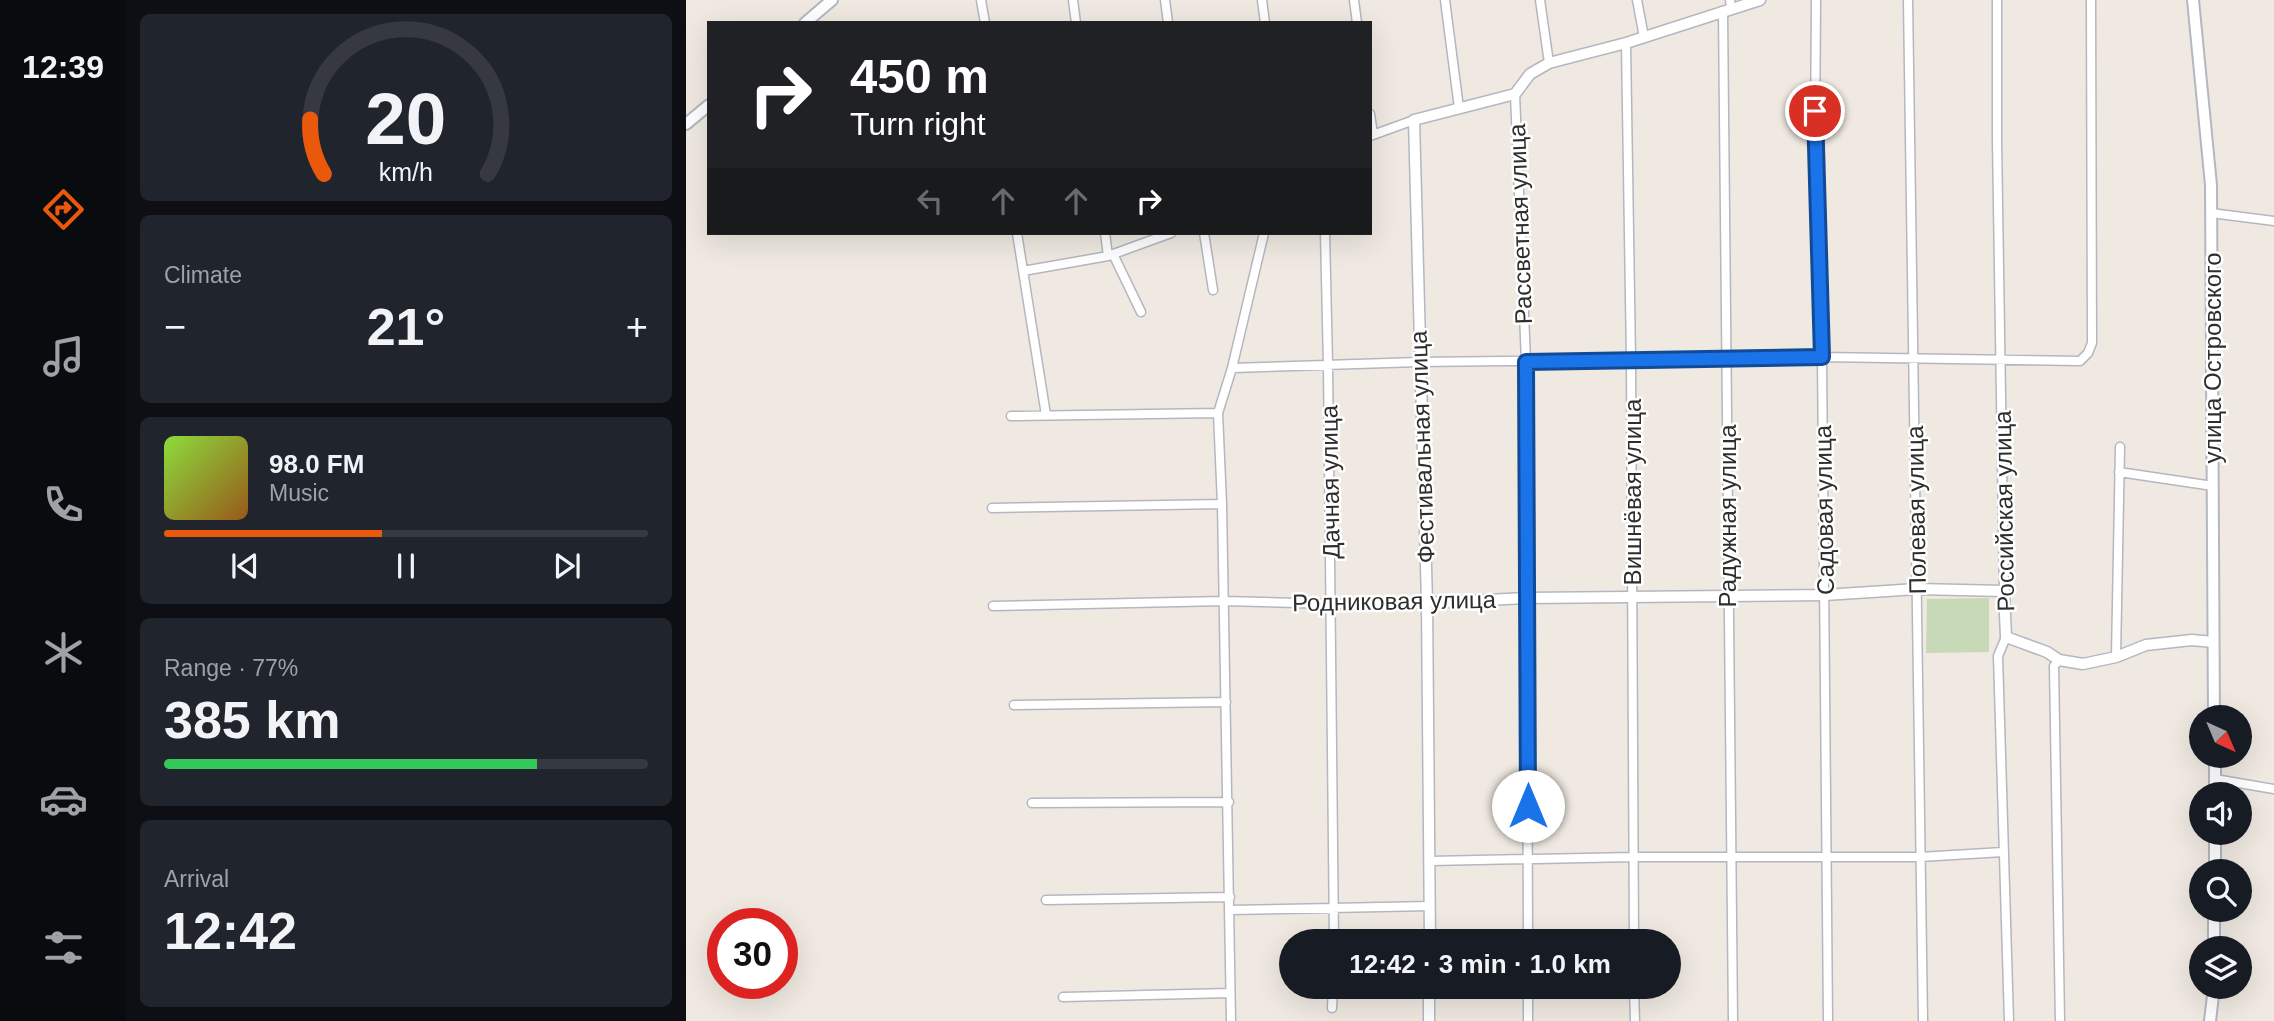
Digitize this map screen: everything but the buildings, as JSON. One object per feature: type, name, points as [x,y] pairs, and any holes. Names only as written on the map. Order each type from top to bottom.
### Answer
[{"type":"main road","points":[[807,21],[832,0]]},
{"type":"main road","name":"улица Островского","points":[[2193,0],[2211,213],[2214,705]]},
{"type":"main road","points":[[686,124],[707,107]]},
{"type":"main road","points":[[2215,768],[2215,779]]},
{"type":"main road","points":[[2210,1021],[2213,999]]},
{"type":"street","points":[[981,0],[985,21]]},
{"type":"street","points":[[1073,0],[1076,21]]},
{"type":"street","points":[[1165,0],[1168,21]]},
{"type":"street","points":[[1262,0],[1265,21]]},
{"type":"street","points":[[1354,0],[1357,21]]},
{"type":"street","points":[[1445,0],[1459,108]]},
{"type":"street","points":[[1540,0],[1549,63]]},
{"type":"street","points":[[1637,0],[1644,37]]},
{"type":"street","points":[[1372,135],[1414,120],[1516,94],[1530,74],[1549,63],[1626,43],[1728,6],[1760,0]]},
{"type":"street","name":"Садовая улица","points":[[1816,0],[1815,139],[1822,357],[1828,1021]]},
{"type":"street","name":"Полевая улица","points":[[1908,0],[1923,1021]]},
{"type":"street","name":"Российская улица","points":[[1997,0],[2006,637],[1998,656],[2009,1021]]},
{"type":"street","points":[[1232,368],[1419,362],[1822,357],[2080,361],[2088,354],[2092,344],[2091,0]]},
{"type":"street","name":"Радужная улица","points":[[1728,6],[1726,359],[1733,1021]]},
{"type":"street","name":"Вишнёвая улица","points":[[1626,43],[1631,360],[1634,929]]},
{"type":"street","name":"Рассветная улица","points":[[1516,94],[1526,362],[1528,929]]},
{"type":"street","name":"Фестивальная улица","points":[[1414,120],[1427,603],[1430,929]]},
{"type":"street","points":[[2211,213],[2274,221]]},
{"type":"street","points":[[1017,235],[1045,415]]},
{"type":"street","points":[[1106,235],[1111,255],[1141,312]]},
{"type":"street","points":[[1023,271],[1111,255],[1166,235]]},
{"type":"street","points":[[1204,235],[1213,290]]},
{"type":"street","points":[[1231,1021],[1222,504],[1217,413],[1232,368],[1264,235]]},
{"type":"street","name":"Дачная улица","points":[[1325,235],[1335,929]]},
{"type":"street","points":[[1011,416],[1217,413]]},
{"type":"street","points":[[2116,657],[2120,447]]},
{"type":"street","points":[[2119,472],[2213,486]]},
{"type":"street","points":[[992,508],[1222,504]]},
{"type":"street","name":"Родниковая улица","points":[[993,606],[1224,601],[1427,603],[1527,598],[1825,595],[1917,589],[2004,591]]},
{"type":"street","points":[[2006,637],[2046,652],[2059,660],[2083,664],[2116,657],[2146,645],[2192,640],[2213,642]]},
{"type":"street","points":[[2059,660],[2053,666],[2060,1021]]},
{"type":"street","points":[[1014,705],[1226,702]]},
{"type":"street","points":[[2215,779],[2274,789]]},
{"type":"street","points":[[1032,803],[1228,802]]},
{"type":"street","points":[[1430,861],[1633,857],[1920,857],[2003,852]]},
{"type":"street","points":[[1046,900],[1230,897]]},
{"type":"street","points":[[1230,911],[1430,906]]},
{"type":"street","points":[[1063,997],[1230,993]]},
{"type":"street","points":[[1332,999],[1332,1008]]},
{"type":"street","points":[[1429,999],[1429,1021]]},
{"type":"street","points":[[1528,999],[1528,1021]]},
{"type":"street","points":[[1634,999],[1635,1021]]},
{"type":"green space","points":[[1989,598],[1989,652],[1926,653],[1927,599]]},
{"type":"route","points":[[1528,806],[1526,362],[1822,357],[1815,111]]}]
